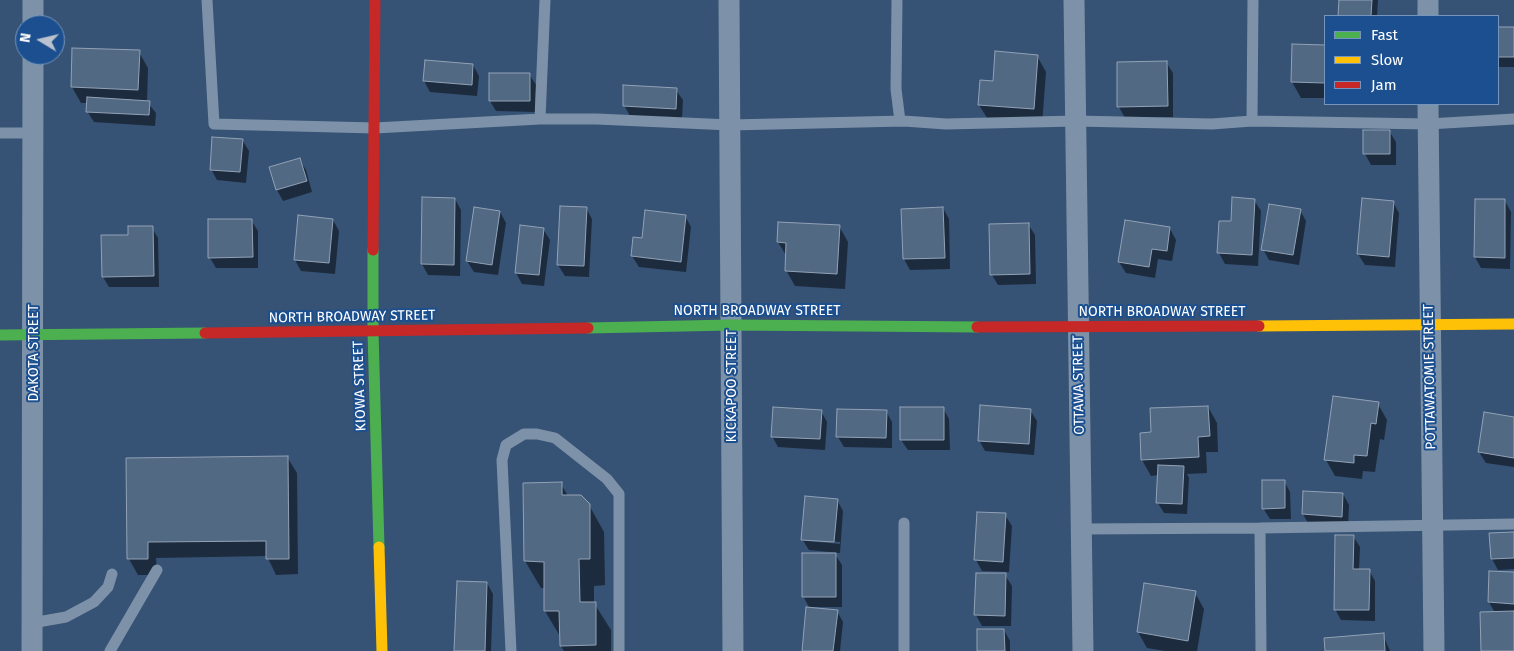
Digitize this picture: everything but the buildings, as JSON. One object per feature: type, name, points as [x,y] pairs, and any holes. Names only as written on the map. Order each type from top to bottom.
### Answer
[{"type":"street","points":[[33,0],[33,15]]},
{"type":"street","name":"KIOWA STREET","points":[[375,0],[373,332],[382,651]]},
{"type":"street","name":"KICKAPOO STREET","points":[[729,0],[734,651]]},
{"type":"street","name":"OTTAWA STREET","points":[[1074,0],[1083,651]]},
{"type":"street","points":[[1428,0],[1428,15]]},
{"type":"street","name":"DAKOTA STREET","points":[[32,651],[33,65]]},
{"type":"street","name":"POTTAWATOMIE STREET","points":[[1428,114],[1434,651]]},
{"type":"street","name":"NORTH BROADWAY STREET","points":[[0,335],[373,332],[731,325],[1078,328],[1514,324]]},
{"type":"lane","points":[[207,0],[214,124],[375,128],[540,119],[597,118],[730,125],[900,121],[946,124],[1076,121],[1212,124],[1428,114],[1514,119]]},
{"type":"lane","points":[[540,119],[546,0]]},
{"type":"lane","points":[[897,0],[896,89],[900,121]]},
{"type":"lane","points":[[1252,121],[1253,0]]},
{"type":"lane","points":[[0,134],[33,133]]},
{"type":"lane","points":[[511,651],[502,460],[506,445],[524,434],[538,434],[555,438],[607,479],[618,494],[619,651]]},
{"type":"lane","points":[[904,523],[904,651]]},
{"type":"lane","points":[[1082,529],[1514,524]]},
{"type":"lane","points":[[1260,528],[1261,651]]},
{"type":"lane","points":[[110,651],[157,570]]},
{"type":"lane","points":[[32,623],[66,617],[94,602],[108,587],[112,574]]},
{"type":"traffic: fast","points":[[373,250],[373,332],[379,547]]},
{"type":"traffic: fast","points":[[588,328],[731,325],[977,327]]},
{"type":"traffic: fast","points":[[0,335],[205,333]]},
{"type":"traffic: slow","points":[[1259,326],[1514,324]]},
{"type":"traffic: slow","points":[[379,547],[382,651]]},
{"type":"traffic: jam","points":[[373,250],[375,0]]},
{"type":"traffic: jam","points":[[977,327],[1259,326]]},
{"type":"traffic: jam","points":[[205,333],[588,328]]}]
